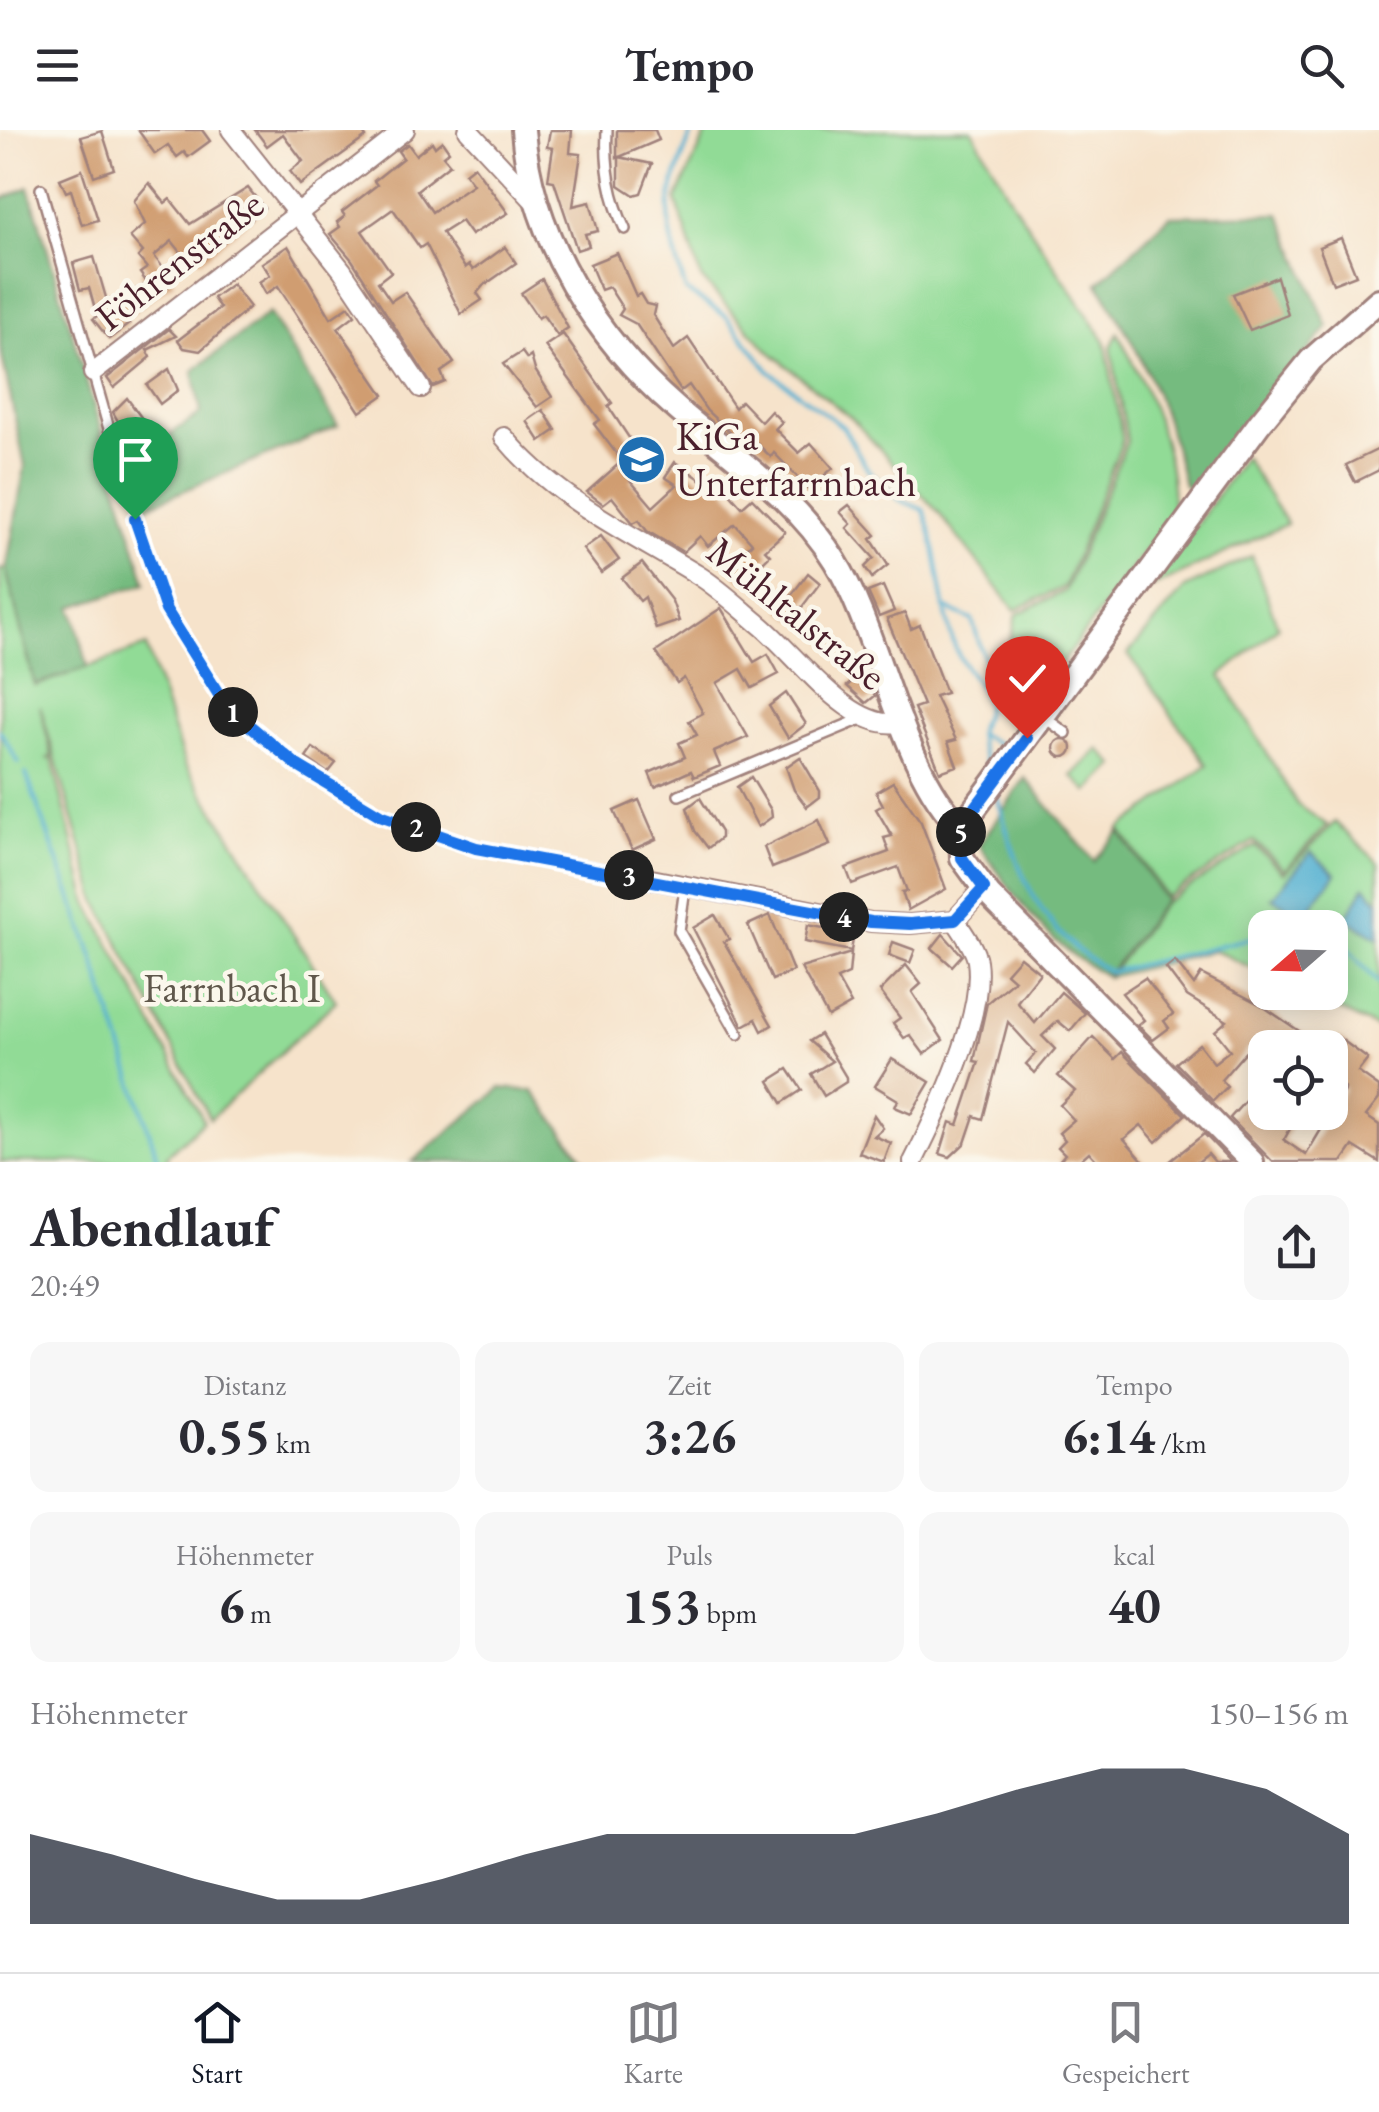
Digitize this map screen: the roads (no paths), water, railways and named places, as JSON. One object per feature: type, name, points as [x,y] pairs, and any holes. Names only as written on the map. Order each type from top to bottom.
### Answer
[{"type":"street","points":[[231,130],[296,212],[422,388]]},
{"type":"street","name":"Föhrenstraße","points":[[92,373],[405,130]]},
{"type":"street","points":[[468,130],[534,202]]},
{"type":"street","name":"Mühltalstraße","points":[[524,130],[534,202],[561,262],[614,343],[667,400],[778,491],[825,545],[848,584],[932,792],[961,827]]},
{"type":"street","points":[[1252,1162],[984,888],[962,858],[961,827],[1259,424],[1310,360],[1379,300]]},
{"type":"street","name":"Mühltalstraße","points":[[504,437],[526,463],[592,514],[717,589],[861,719],[886,726],[904,722]]},
{"type":"street","points":[[615,872],[871,922],[910,924],[955,920],[984,888]]},
{"type":"street","points":[[913,1162],[946,1098],[971,1016],[977,960],[955,920]]},
{"type":"lane","points":[[608,130],[606,158],[616,209],[625,230]]},
{"type":"lane","name":"Föhrenstraße","points":[[41,189],[122,471]]},
{"type":"lane","points":[[135,519],[166,610],[226,706],[298,766],[380,815],[476,848],[615,872]]},
{"type":"lane","points":[[1043,717],[1066,733]]},
{"type":"lane","points":[[679,796],[861,719]]},
{"type":"lane","points":[[685,888],[679,931],[738,1034]]},
{"type":"water","points":[[1311,852],[1336,874],[1309,910],[1293,910],[1272,898]]},
{"type":"water","points":[[1365,886],[1379,901],[1379,938],[1348,920]]},
{"type":"waterway","points":[[693,130],[669,210],[686,291],[726,316],[770,372],[843,427],[868,470],[900,500],[924,510],[955,647],[985,700],[978,735],[990,774]]},
{"type":"waterway","points":[[943,607],[972,620],[986,664],[980,686]]},
{"type":"waterway","points":[[0,731],[19,763]]},
{"type":"waterway","points":[[978,734],[1000,745]]},
{"type":"waterway","points":[[26,774],[90,948],[159,1162]]},
{"type":"waterway","points":[[996,793],[1022,872],[1047,918],[1064,938],[1110,972],[1248,939]]},
{"type":"waterway","points":[[1348,949],[1379,984]]},
{"type":"place","name":"KiGa Unterfarrnbach","points":[[641,459]]},
{"type":"park label","name":"Farrnbach I","points":[[232,988]]}]
